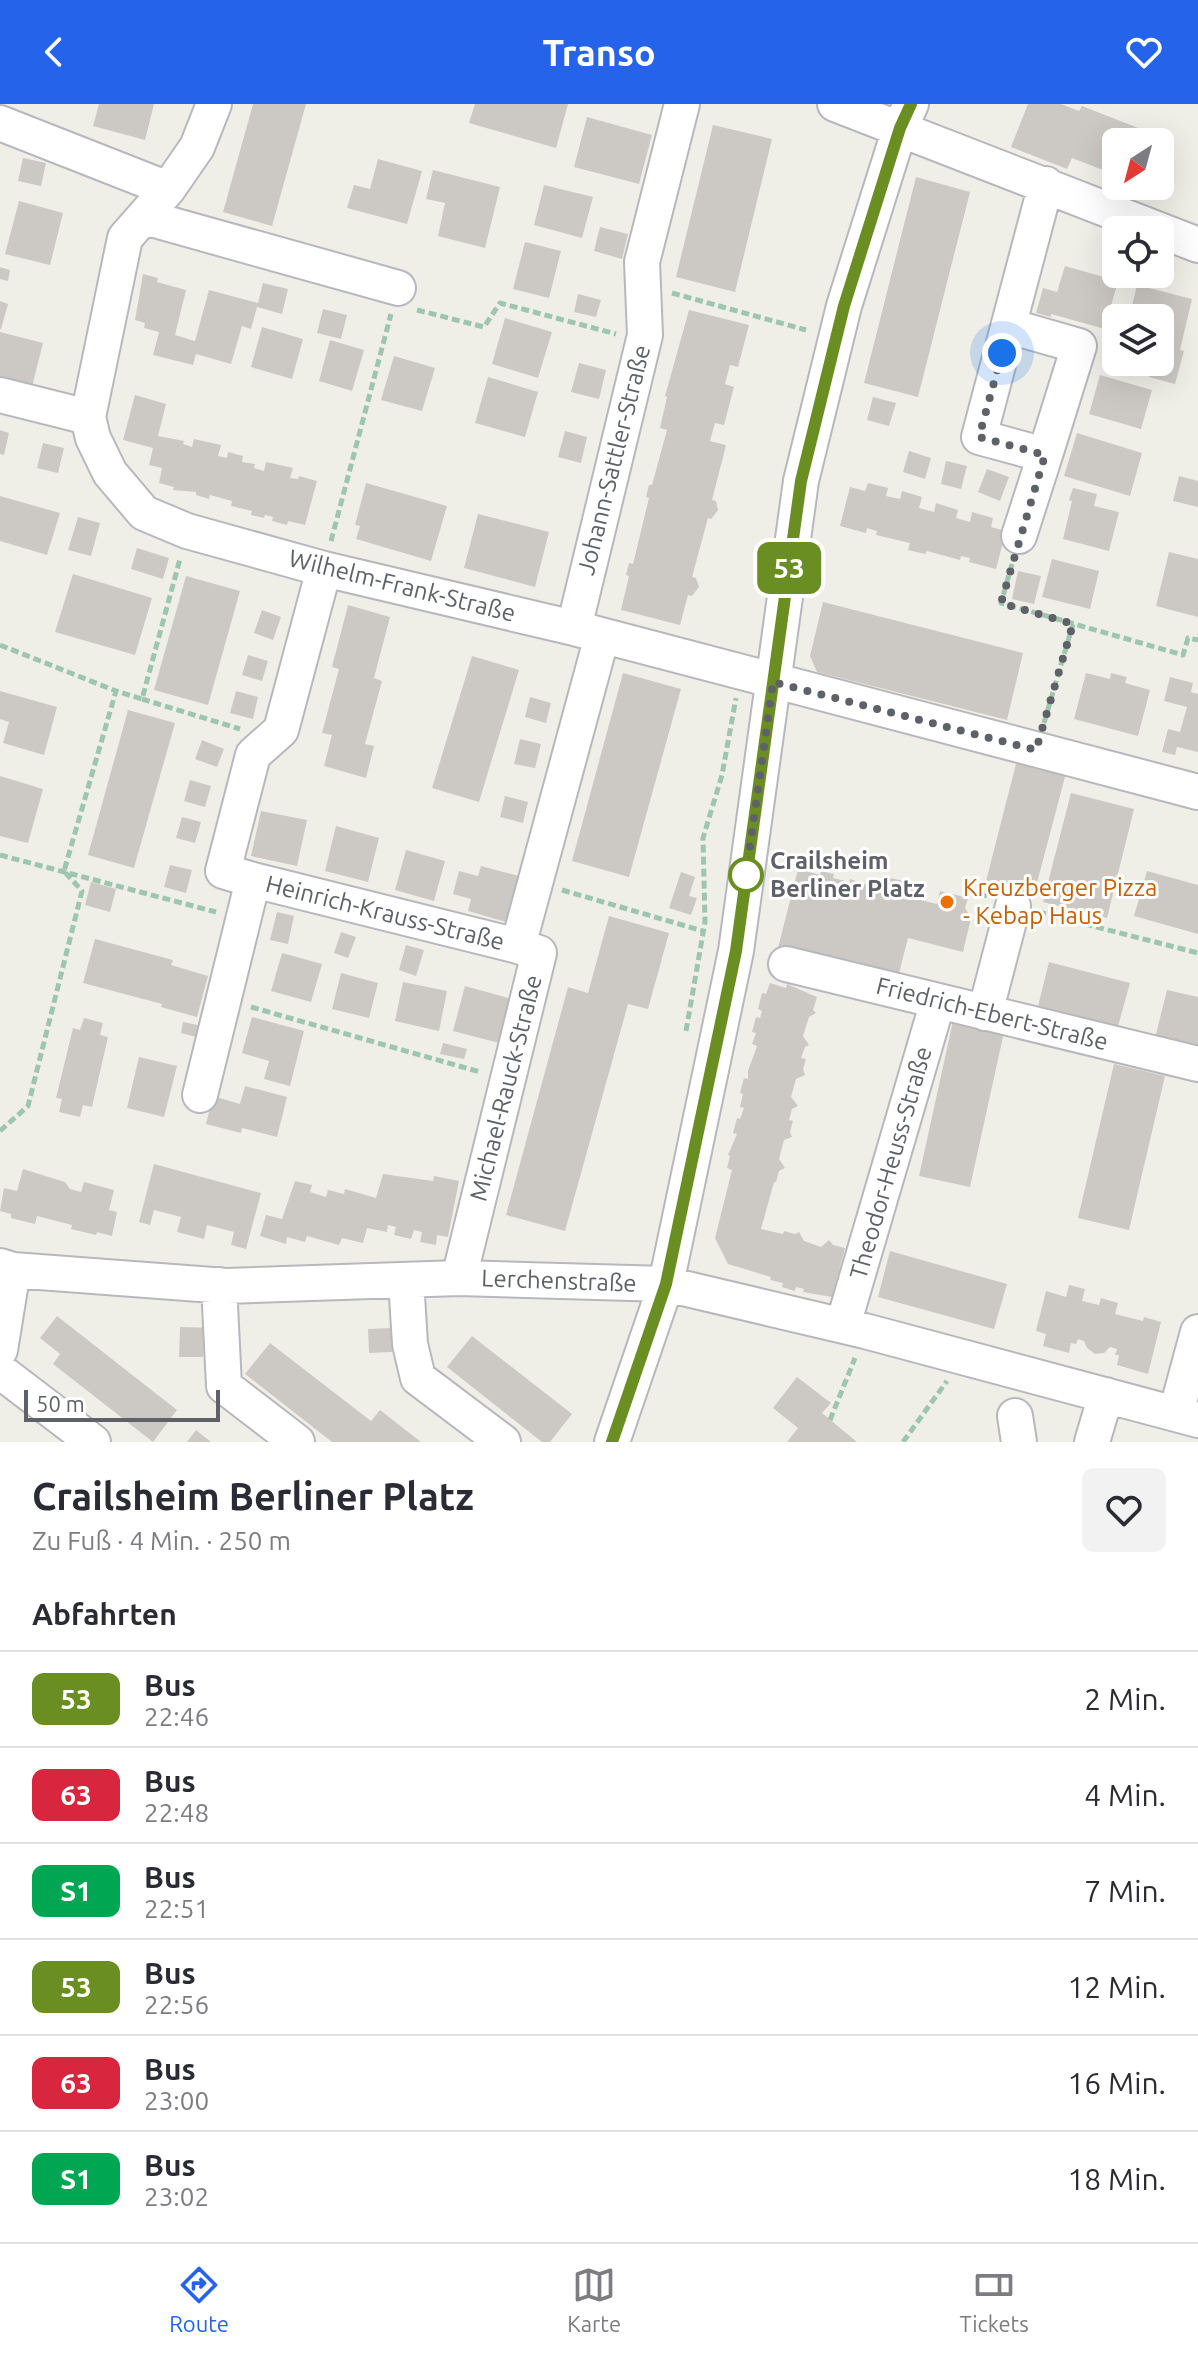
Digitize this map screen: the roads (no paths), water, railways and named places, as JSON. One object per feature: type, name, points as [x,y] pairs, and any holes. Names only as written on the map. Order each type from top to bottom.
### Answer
[{"type":"street","points":[[0,395],[88,417],[125,238],[168,189],[197,147],[214,104]]},
{"type":"street","name":"Johann-Sattler-Straße","points":[[588,632],[645,335],[642,262],[682,104]]},
{"type":"street","points":[[835,104],[906,116],[1046,184],[1198,245]]},
{"type":"street","points":[[612,1442],[666,1284],[736,951],[801,481],[844,306],[906,116]]},
{"type":"street","points":[[0,123],[168,189]]},
{"type":"street","points":[[1045,455],[979,437],[1046,184]]},
{"type":"street","points":[[144,217],[398,288]]},
{"type":"street","points":[[1009,326],[1079,346],[1019,536]]},
{"type":"street","name":"Wilhelm-Frank-Straße","points":[[88,417],[93,438],[110,473],[144,513],[187,531],[324,569],[588,632],[1198,792]]},
{"type":"street","name":"Heinrich-Krauss-Straße","points":[[324,569],[281,730],[253,755],[223,871],[518,946]]},
{"type":"street","name":"Michael-Rauck-Straße","points":[[459,1278],[539,953],[518,946],[535,883],[588,632]]},
{"type":"street","points":[[200,1095],[253,880]]},
{"type":"street","points":[[985,1013],[1013,906]]},
{"type":"street","name":"Friedrich-Ebert-Straße","points":[[786,964],[1198,1064]]},
{"type":"street","name":"Theodor-Heuss-Straße","points":[[854,1328],[938,1001]]},
{"type":"street","points":[[0,1350],[7,1268]]},
{"type":"street","name":"Lerchenstraße","points":[[7,1268],[219,1285],[459,1278],[666,1284],[854,1328],[1187,1416]]},
{"type":"street","points":[[406,1280],[410,1344],[418,1378],[503,1442]]},
{"type":"street","points":[[219,1285],[224,1386],[297,1442]]},
{"type":"street","points":[[1187,1416],[1198,1332]]},
{"type":"street","points":[[0,1371],[93,1442]]},
{"type":"street","points":[[1092,1442],[1106,1395]]},
{"type":"place","name":"Crailsheim Berliner Platz","points":[[746,875]]},
{"type":"place","name":"Kreuzberger Pizza - Kebap Haus","points":[[947,902]]}]
